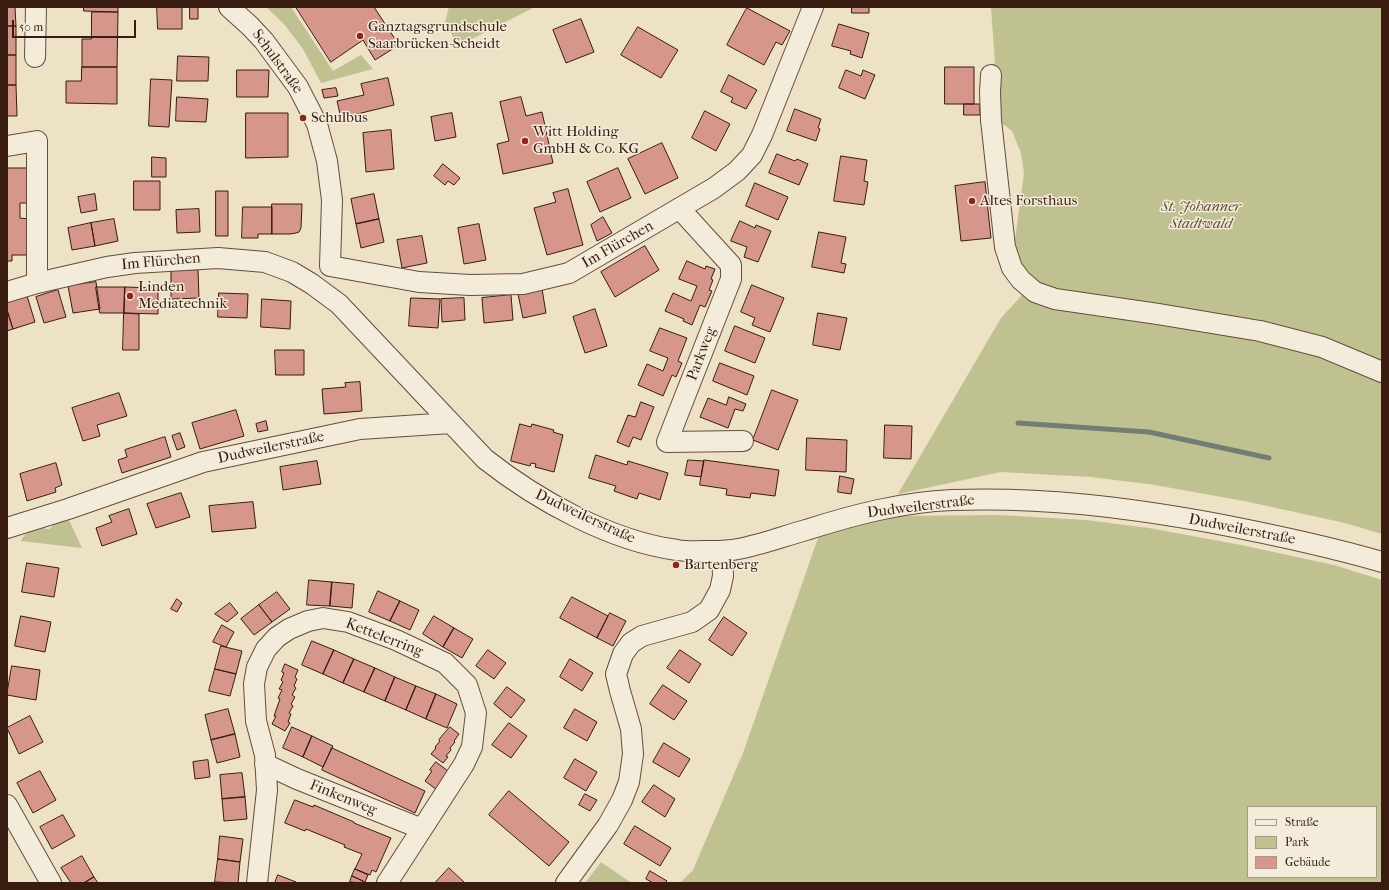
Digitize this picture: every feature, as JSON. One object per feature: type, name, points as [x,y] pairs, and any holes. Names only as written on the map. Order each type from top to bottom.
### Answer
[{"type":"street","points":[[35,57],[36,7]]},
{"type":"street","name":"Schulstraße","points":[[229,7],[264,41],[298,88],[316,124],[327,161],[332,200],[330,266]]},
{"type":"street","name":"Im Flürchen","points":[[330,266],[419,282],[470,286],[523,284],[569,273],[714,188],[736,171],[752,155],[762,135],[813,7]]},
{"type":"street","points":[[991,75],[991,120],[1005,247],[1012,268],[1021,280],[1036,292],[1055,299],[1260,331],[1322,347],[1382,372]]},
{"type":"street","points":[[7,146],[37,140],[37,283]]},
{"type":"street","name":"Parkweg","points":[[680,209],[732,265],[731,279],[667,442],[743,442]]},
{"type":"street","name":"Im Flürchen","points":[[7,292],[37,283],[107,267],[135,263],[218,258],[265,262],[292,272],[312,284],[339,304],[451,423]]},
{"type":"street","points":[[312,284],[330,266]]},
{"type":"street","name":"Dudweilerstraße","points":[[8,532],[68,509],[203,462],[360,429],[451,423],[485,459],[502,473],[530,492],[601,528],[641,543],[679,551],[738,549],[753,546],[857,514],[910,505],[943,501],[1000,499],[1093,504],[1151,512],[1244,529],[1331,548],[1382,562]]},
{"type":"street","points":[[566,883],[608,826],[622,800],[629,782],[633,754],[631,729],[616,674],[622,654],[631,642],[642,636],[692,622],[708,610],[720,590],[723,576],[722,550]]},
{"type":"street","name":"Kettelerring","points":[[257,883],[267,790],[265,756],[256,722],[254,684],[257,667],[266,649],[277,637],[289,629],[308,620],[323,618],[348,622],[396,640],[445,663],[468,685],[476,713],[472,747],[464,764],[387,883]]},
{"type":"street","name":"Finkenweg","points":[[265,764],[297,779],[422,829]]},
{"type":"street","points":[[7,805],[51,883]]},
{"type":"green space","points":[[266,7],[291,7],[333,71],[361,55],[373,69],[321,83],[303,49],[284,24]]},
{"type":"green space","points":[[449,7],[535,7],[458,46],[445,22]]},
{"type":"green space","name":"St. Johanner Stadtwald","points":[[991,7],[1382,7],[1382,534],[1345,523],[1249,502],[1155,485],[1091,477],[1001,472],[898,494],[1001,318],[1032,284],[1023,274],[1014,247],[1024,173],[1021,153],[1012,131],[999,121]]},
{"type":"green space","points":[[999,515],[1086,520],[1149,528],[1241,545],[1334,565],[1382,580],[1382,883],[680,883],[693,870],[743,753],[818,538],[860,523],[896,516]]},
{"type":"green space","points":[[65,519],[66,521],[69,520],[82,548],[21,541],[30,531],[43,527],[49,529],[52,527],[53,523]]},
{"type":"green space","points":[[601,862],[630,882],[631,883],[585,883]]},
{"type":"building","points":[[7,7],[15,7],[16,26],[7,26]]},
{"type":"building","points":[[84,7],[118,7],[118,12],[84,11]]},
{"type":"building","points":[[157,7],[182,7],[182,29],[158,29]]},
{"type":"building","points":[[190,7],[198,7],[198,19],[190,19]]},
{"type":"building","points":[[296,7],[374,7],[399,45],[375,60],[363,40],[331,62]]},
{"type":"building","points":[[852,7],[869,7],[869,13],[852,13]]},
{"type":"building","points":[[747,8],[790,31],[782,45],[776,42],[764,65],[727,45]]},
{"type":"building","points":[[92,12],[118,12],[117,67],[82,67],[82,39],[91,39]]},
{"type":"building","points":[[581,19],[594,52],[566,63],[553,30]]},
{"type":"building","points":[[839,24],[869,33],[862,58],[850,54],[851,51],[832,46]]},
{"type":"building","points":[[7,26],[16,26],[16,55],[7,55]]},
{"type":"building","points":[[638,27],[678,50],[661,78],[621,55]]},
{"type":"building","points":[[7,55],[16,55],[16,85],[7,85]]},
{"type":"building","points":[[178,56],[209,57],[208,81],[177,81]]},
{"type":"building","points":[[82,67],[117,67],[117,104],[66,103],[66,81],[81,81]]},
{"type":"building","points":[[945,67],[974,67],[974,104],[945,104]]},
{"type":"building","points":[[237,70],[269,70],[268,97],[237,97]]},
{"type":"building","points":[[846,70],[861,76],[863,70],[875,75],[865,99],[839,88]]},
{"type":"building","points":[[729,75],[757,90],[746,109],[731,102],[733,98],[721,92]]},
{"type":"building","points":[[388,78],[394,105],[341,118],[337,101],[364,95],[361,84]]},
{"type":"building","points":[[151,79],[172,80],[169,127],[149,126]]},
{"type":"building","points":[[7,85],[16,85],[17,116],[7,116]]},
{"type":"building","points":[[336,88],[338,96],[324,98],[322,90]]},
{"type":"building","points":[[177,97],[208,99],[206,122],[176,121]]},
{"type":"building","points":[[521,97],[526,116],[542,112],[553,163],[503,174],[497,144],[509,141],[500,102]]},
{"type":"building","points":[[964,104],[980,104],[980,115],[964,115]]},
{"type":"building","points":[[795,109],[821,119],[818,128],[820,129],[816,141],[787,131]]},
{"type":"building","points":[[705,111],[730,124],[716,151],[692,138]]},
{"type":"building","points":[[246,113],[288,113],[288,157],[246,158]]},
{"type":"building","points":[[452,113],[456,137],[435,141],[431,117]]},
{"type":"building","points":[[391,130],[394,169],[366,172],[363,133]]},
{"type":"building","points":[[662,143],[678,178],[645,194],[628,159]]},
{"type":"building","points":[[777,154],[795,161],[797,159],[808,164],[799,185],[769,173]]},
{"type":"building","points":[[841,156],[867,160],[864,181],[868,182],[864,205],[834,201]]},
{"type":"building","points":[[152,157],[166,158],[166,177],[152,177]]},
{"type":"building","points":[[443,164],[460,178],[454,185],[448,181],[445,185],[434,176]]},
{"type":"building","points":[[7,168],[30,168],[30,203],[20,203],[20,218],[29,219],[29,255],[12,255],[12,261],[7,261]]},
{"type":"building","points":[[618,168],[631,198],[600,212],[587,182]]},
{"type":"building","points":[[134,181],[160,181],[160,210],[134,210]]},
{"type":"building","name":"Altes Forsthaus","points":[[985,182],[991,238],[961,241],[955,186]]},
{"type":"building","points":[[755,183],[788,197],[778,220],[746,206]]},
{"type":"building","points":[[568,189],[583,245],[547,255],[534,208],[556,202],[553,193]]},
{"type":"building","points":[[216,191],[228,191],[228,236],[216,236]]},
{"type":"building","points":[[95,194],[97,210],[81,213],[78,197]]},
{"type":"building","points":[[374,194],[379,219],[356,224],[351,199]]},
{"type":"building","points":[[272,204],[302,204],[301,228],[299,232],[290,234],[272,234]]},
{"type":"building","points":[[243,207],[272,207],[272,234],[258,234],[258,238],[242,238]]},
{"type":"building","points":[[199,209],[200,232],[177,233],[176,210]]},
{"type":"building","points":[[603,217],[612,233],[597,241],[591,225]]},
{"type":"building","points":[[114,219],[118,241],[95,246],[91,223]]},
{"type":"building","points":[[379,219],[384,242],[361,248],[356,224]]},
{"type":"building","points":[[740,221],[755,228],[756,225],[771,231],[758,262],[744,257],[747,247],[731,241]]},
{"type":"building","points":[[91,223],[95,246],[72,250],[68,228]]},
{"type":"building","points":[[479,224],[486,260],[464,264],[458,228]]},
{"type":"building","points":[[819,232],[846,237],[841,263],[846,264],[844,273],[812,267]]},
{"type":"building","points":[[422,236],[427,263],[402,268],[397,240]]},
{"type":"building","points":[[645,246],[659,270],[615,297],[601,272]]},
{"type":"building","points":[[687,261],[705,269],[706,266],[715,269],[709,290],[712,291],[705,307],[700,305],[692,325],[683,321],[684,319],[665,311],[673,293],[691,301],[697,286],[679,279]]},
{"type":"building","points":[[198,270],[199,298],[171,299],[171,271]]},
{"type":"building","points":[[96,282],[100,309],[73,313],[68,286]]},
{"type":"building","points":[[752,285],[784,298],[770,332],[752,325],[755,318],[741,312]]},
{"type":"building","points":[[96,287],[125,287],[124,313],[100,313]]},
{"type":"building","points":[[125,287],[158,288],[158,314],[124,313]]},
{"type":"building","points":[[542,289],[546,313],[523,318],[518,294]]},
{"type":"building","points":[[58,290],[66,317],[44,323],[36,297]]},
{"type":"building","points":[[219,293],[248,294],[247,318],[218,317]]},
{"type":"building","points":[[511,295],[513,320],[484,323],[482,298]]},
{"type":"building","points":[[27,296],[35,322],[13,329],[7,310],[7,303]]},
{"type":"building","points":[[411,298],[440,299],[438,328],[409,326]]},
{"type":"building","points":[[464,298],[465,320],[442,322],[441,299]]},
{"type":"building","points":[[262,299],[291,301],[290,329],[261,327]]},
{"type":"building","points":[[595,309],[607,346],[585,353],[573,317]]},
{"type":"building","points":[[7,310],[13,329],[7,331]]},
{"type":"building","points":[[124,313],[139,314],[139,350],[123,350]]},
{"type":"building","points":[[818,313],[847,318],[840,350],[813,345]]},
{"type":"building","points":[[735,326],[765,338],[755,363],[725,351]]},
{"type":"building","points":[[660,328],[687,338],[678,361],[682,363],[676,377],[672,375],[663,396],[638,385],[647,364],[663,371],[668,358],[650,351]]},
{"type":"building","points":[[275,350],[304,350],[304,375],[276,375]]},
{"type":"building","points":[[720,363],[754,376],[747,395],[713,381]]},
{"type":"building","points":[[360,382],[362,411],[324,414],[322,389],[346,387],[345,383]]},
{"type":"building","points":[[772,390],[798,400],[778,450],[753,440]]},
{"type":"building","points":[[119,393],[127,416],[97,425],[100,436],[83,441],[72,408]]},
{"type":"building","points":[[729,397],[746,404],[743,411],[735,409],[728,428],[700,417],[708,398],[726,405]]},
{"type":"building","points":[[641,402],[654,407],[641,440],[633,437],[629,447],[617,442],[628,415],[635,417]]},
{"type":"building","points":[[236,410],[244,436],[200,449],[192,423]]},
{"type":"building","points":[[266,421],[268,430],[258,432],[256,424]]},
{"type":"building","points":[[520,424],[531,427],[532,424],[554,430],[553,432],[563,435],[554,472],[535,467],[536,464],[531,463],[530,466],[511,461]]},
{"type":"building","points":[[885,425],[912,426],[911,459],[884,458]]},
{"type":"building","points":[[180,433],[185,447],[177,450],[172,436]]},
{"type":"building","points":[[165,437],[171,457],[122,473],[118,460],[127,457],[125,450]]},
{"type":"building","points":[[807,438],[847,440],[846,472],[806,470]]},
{"type":"building","points":[[596,455],[627,465],[628,461],[668,473],[660,500],[639,493],[637,499],[614,491],[616,486],[589,478]]},
{"type":"building","points":[[688,460],[704,461],[701,477],[685,475]]},
{"type":"building","points":[[704,460],[779,470],[775,496],[751,493],[750,498],[726,495],[727,489],[700,485]]},
{"type":"building","points":[[317,461],[321,484],[283,490],[280,467]]},
{"type":"building","points":[[56,463],[62,485],[55,488],[56,492],[27,501],[20,474]]},
{"type":"building","points":[[840,476],[854,479],[851,494],[838,492]]},
{"type":"building","points":[[181,493],[190,517],[156,528],[147,504]]},
{"type":"building","points":[[253,502],[256,528],[212,532],[209,506]]},
{"type":"building","points":[[129,509],[137,534],[102,546],[96,528],[112,522],[109,516]]},
{"type":"building","points":[[27,563],[59,568],[54,597],[22,592]]},
{"type":"building","points":[[309,580],[332,582],[330,606],[307,605]]},
{"type":"building","points":[[332,582],[354,584],[352,608],[330,606]]},
{"type":"building","points":[[378,591],[400,601],[390,621],[369,612]]},
{"type":"building","points":[[277,592],[290,609],[272,622],[259,605]]},
{"type":"building","points":[[572,597],[608,616],[597,638],[560,618]]},
{"type":"building","points":[[177,599],[182,603],[177,612],[171,609]]},
{"type":"building","points":[[400,601],[419,610],[410,630],[390,621]]},
{"type":"building","points":[[230,603],[238,613],[227,622],[215,614]]},
{"type":"building","points":[[259,605],[272,622],[254,635],[241,619]]},
{"type":"building","points":[[610,613],[626,621],[613,646],[597,638]]},
{"type":"building","points":[[21,616],[51,622],[45,652],[15,646]]},
{"type":"building","points":[[434,616],[454,628],[443,647],[423,634]]},
{"type":"building","points":[[724,617],[747,633],[732,656],[709,640]]},
{"type":"building","points":[[222,625],[234,632],[226,647],[213,642]]},
{"type":"building","points":[[454,628],[473,639],[462,658],[443,647]]},
{"type":"building","points":[[312,641],[334,650],[323,674],[302,665]]},
{"type":"building","points":[[221,646],[242,651],[236,674],[215,669]]},
{"type":"building","points":[[334,650],[354,659],[343,683],[323,674]]},
{"type":"building","points":[[488,650],[506,663],[494,679],[476,666]]},
{"type":"building","points":[[680,650],[701,664],[689,683],[667,668]]},
{"type":"building","points":[[354,659],[375,668],[364,692],[343,683]]},
{"type":"building","points":[[570,659],[593,673],[582,691],[560,677]]},
{"type":"building","points":[[285,664],[298,670],[295,677],[297,679],[294,686],[296,688],[292,695],[295,697],[291,704],[293,706],[289,713],[291,714],[288,722],[290,723],[285,731],[272,724],[276,716],[274,716],[280,699],[278,698],[282,690],[279,689],[283,682],[281,680],[284,673],[282,672]]},
{"type":"building","points":[[12,666],[40,670],[36,700],[7,695]]},
{"type":"building","points":[[375,668],[395,677],[385,701],[364,692]]},
{"type":"building","points":[[215,669],[236,674],[230,696],[209,691]]},
{"type":"building","points":[[395,677],[416,686],[406,710],[385,701]]},
{"type":"building","points":[[663,685],[687,701],[674,720],[650,704]]},
{"type":"building","points":[[416,686],[436,694],[426,719],[406,710]]},
{"type":"building","points":[[507,687],[525,700],[511,718],[494,704]]},
{"type":"building","points":[[436,694],[457,704],[447,728],[426,719]]},
{"type":"building","points":[[228,709],[235,734],[211,740],[205,715]]},
{"type":"building","points":[[575,709],[597,722],[587,741],[564,728]]},
{"type":"building","points":[[30,716],[43,742],[19,754],[7,728]]},
{"type":"building","points":[[509,723],[527,736],[511,758],[492,745]]},
{"type":"building","points":[[292,727],[312,736],[303,757],[283,748]]},
{"type":"building","points":[[450,727],[459,734],[450,748],[451,750],[446,756],[448,757],[443,763],[431,754],[440,741],[439,740]]},
{"type":"building","points":[[235,734],[240,757],[217,763],[211,740]]},
{"type":"building","points":[[312,736],[333,746],[323,767],[303,757]]},
{"type":"building","points":[[664,743],[690,759],[679,777],[653,762]]},
{"type":"building","points":[[332,748],[425,791],[415,813],[322,770]]},
{"type":"building","points":[[575,759],[597,772],[586,791],[564,778]]},
{"type":"building","points":[[208,760],[210,777],[195,779],[193,762]]},
{"type":"building","points":[[436,762],[448,771],[437,790],[425,781]]},
{"type":"building","points":[[40,771],[56,800],[33,813],[17,783]]},
{"type":"building","points":[[242,773],[245,797],[222,799],[220,775]]},
{"type":"building","points":[[654,785],[675,799],[665,817],[642,802]]},
{"type":"building","points":[[509,791],[569,842],[549,866],[489,815]]},
{"type":"building","points":[[585,794],[597,800],[590,811],[579,805]]},
{"type":"building","points":[[245,797],[247,819],[224,821],[222,799]]},
{"type":"building","points":[[295,800],[313,807],[314,805],[391,838],[376,872],[372,870],[370,875],[355,869],[362,854],[344,847],[345,845],[306,829],[305,831],[285,823]]},
{"type":"building","points":[[63,815],[75,836],[52,849],[40,827]]},
{"type":"building","points":[[635,826],[671,848],[660,866],[624,844]]},
{"type":"building","points":[[220,836],[243,839],[240,862],[218,859]]},
{"type":"building","points":[[82,856],[94,877],[84,883],[71,883],[61,868]]},
{"type":"building","points":[[218,859],[240,862],[238,883],[215,882]]},
{"type":"building","points":[[449,868],[465,883],[435,883]]},
{"type":"building","points":[[355,869],[368,875],[365,882],[352,876]]},
{"type":"building","points":[[650,871],[667,881],[665,883],[653,883],[646,879]]},
{"type":"building","points":[[278,875],[296,882],[296,883],[275,883]]},
{"type":"building","points":[[352,876],[363,881],[362,883],[350,882]]},
{"type":"building","points":[[94,877],[98,883],[84,883]]},
{"type":"waterway","points":[[1018,423],[1149,432],[1269,458]]},
{"type":"place","name":"Ganztagsgrundschule Saarbrücken-Scheidt","points":[[360,36]]},
{"type":"place","name":"Schulbus","points":[[303,118]]},
{"type":"place","name":"Witt Holding GmbH & Co. KG","points":[[525,141]]},
{"type":"place","name":"Altes Forsthaus","points":[[972,201]]},
{"type":"place","name":"Linden Mediatechnik","points":[[130,296]]},
{"type":"place","name":"Bartenberg","points":[[676,565]]}]
